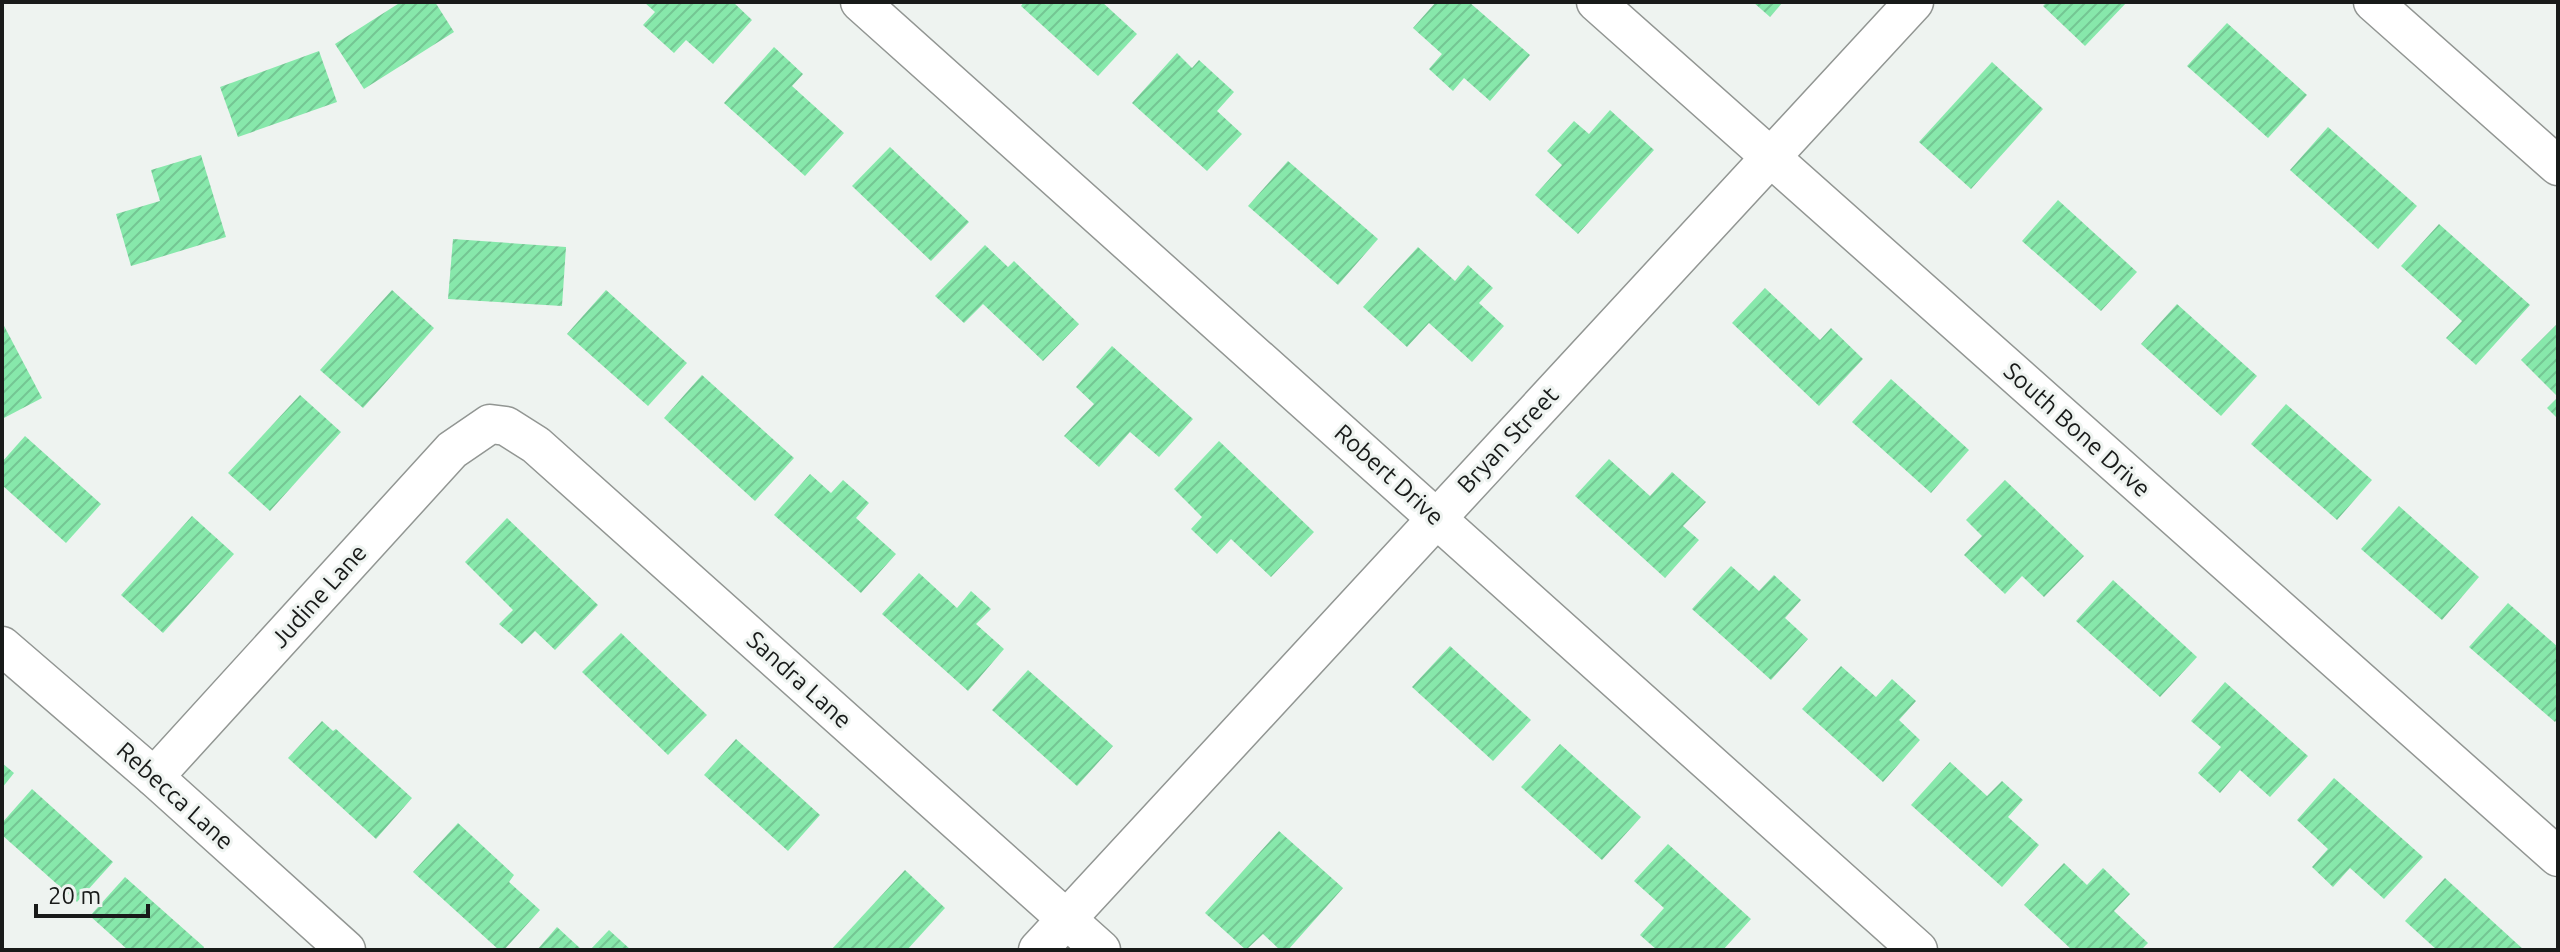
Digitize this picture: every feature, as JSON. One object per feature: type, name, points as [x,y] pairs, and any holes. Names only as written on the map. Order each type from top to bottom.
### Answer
[{"type":"street","name":"Robert Drive","points":[[860,2],[1918,950]]},
{"type":"street","name":"South Bone Drive","points":[[1596,2],[2558,857]]},
{"type":"street","name":"Bryan Street","points":[[1038,950],[1914,2]]},
{"type":"street","points":[[2373,2],[2558,166]]},
{"type":"street","name":"Judine Lane","points":[[154,777],[452,450],[490,424]]},
{"type":"street","name":"Sandra Lane","points":[[490,424],[506,426],[536,445],[1101,950]]},
{"type":"street","name":"Rebecca Lane","points":[[2,646],[154,777],[346,950]]},
{"type":"building","points":[[401,2],[435,2],[454,32],[364,89],[335,44]]},
{"type":"building","points":[[644,2],[733,2],[752,20],[713,64],[686,40],[674,53],[643,25],[655,12]]},
{"type":"building","points":[[1024,2],[1102,2],[1137,34],[1098,76],[1021,6]]},
{"type":"building","points":[[1436,2],[1469,2],[1530,55],[1490,101],[1464,78],[1453,91],[1429,69],[1442,54],[1413,28]]},
{"type":"building","points":[[1753,2],[1783,2],[1770,17]]},
{"type":"building","points":[[2047,2],[2127,2],[2085,46],[2043,6]]},
{"type":"building","points":[[2227,23],[2307,95],[2268,138],[2187,66]]},
{"type":"building","points":[[774,47],[803,74],[792,86],[844,133],[805,176],[724,103]]},
{"type":"building","points":[[319,51],[337,102],[238,137],[220,87]]},
{"type":"building","points":[[1177,53],[1192,68],[1199,60],[1234,92],[1217,111],[1242,134],[1207,171],[1132,103]]},
{"type":"building","points":[[1992,62],[2043,109],[1971,189],[1919,142]]},
{"type":"building","points":[[1610,110],[1654,150],[1578,234],[1535,195],[1562,165],[1547,151],[1574,121],[1589,134]]},
{"type":"building","points":[[2328,127],[2417,206],[2378,249],[2290,170]]},
{"type":"building","points":[[890,147],[969,222],[931,261],[852,186]]},
{"type":"building","points":[[201,155],[226,237],[131,266],[116,214],[160,201],[151,170]]},
{"type":"building","points":[[1288,161],[1378,239],[1338,285],[1248,206]]},
{"type":"building","points":[[2058,200],[2137,272],[2101,311],[2022,241]]},
{"type":"building","points":[[2439,224],[2530,305],[2476,365],[2446,338],[2462,321],[2401,266]]},
{"type":"building","points":[[453,239],[566,247],[562,306],[448,299]]},
{"type":"building","points":[[985,245],[1008,267],[1014,261],[1079,324],[1043,361],[983,304],[964,323],[935,296]]},
{"type":"building","points":[[1418,247],[1455,281],[1468,265],[1493,288],[1479,303],[1504,326],[1472,362],[1429,323],[1407,347],[1363,307]]},
{"type":"building","points":[[1765,288],[1820,340],[1831,328],[1863,359],[1819,406],[1732,323]]},
{"type":"building","points":[[392,290],[434,328],[363,408],[320,370]]},
{"type":"building","points":[[606,290],[687,363],[648,406],[567,334]]},
{"type":"building","points":[[2177,304],[2257,376],[2221,416],[2141,344]]},
{"type":"building","points":[[2,322],[42,398],[2,419]]},
{"type":"building","points":[[2558,323],[2558,397],[2521,360]]},
{"type":"building","points":[[1112,346],[1193,419],[1159,457],[1130,432],[1099,467],[1064,436],[1094,404],[1076,387]]},
{"type":"building","points":[[702,375],[794,458],[755,501],[664,418]]},
{"type":"building","points":[[1891,379],[1969,450],[1931,493],[1852,422]]},
{"type":"building","points":[[300,395],[341,432],[270,511],[228,473]]},
{"type":"building","points":[[2558,397],[2558,419],[2547,408]]},
{"type":"building","points":[[2286,404],[2372,480],[2337,520],[2251,444]]},
{"type":"building","points":[[25,436],[101,504],[66,543],[2,485],[2,462]]},
{"type":"building","points":[[1219,441],[1314,532],[1271,577],[1231,539],[1217,554],[1191,529],[1202,517],[1174,489]]},
{"type":"building","points":[[1609,459],[1650,496],[1672,472],[1706,502],[1683,526],[1699,540],[1665,578],[1575,496]]},
{"type":"building","points":[[810,474],[831,493],[843,480],[869,503],[856,518],[896,554],[861,593],[774,515]]},
{"type":"building","points":[[2005,480],[2084,556],[2044,597],[2022,576],[2005,594],[1964,555],[1982,536],[1966,520]]},
{"type":"building","points":[[2399,506],[2479,577],[2442,620],[2361,549]]},
{"type":"building","points":[[192,516],[234,554],[163,633],[121,595]]},
{"type":"building","points":[[507,518],[598,605],[555,650],[535,631],[522,644],[499,624],[513,610],[465,562]]},
{"type":"building","points":[[1731,566],[1759,591],[1774,575],[1801,600],[1785,618],[1808,639],[1771,680],[1692,609]]},
{"type":"building","points":[[919,573],[957,608],[971,591],[991,609],[976,624],[1004,649],[968,691],[882,614]]},
{"type":"building","points":[[2113,580],[2197,657],[2160,697],[2076,621]]},
{"type":"building","points":[[2508,603],[2558,647],[2558,718],[2555,722],[2469,647]]},
{"type":"building","points":[[621,633],[707,715],[668,755],[582,672]]},
{"type":"building","points":[[1450,646],[1531,720],[1493,761],[1412,687]]},
{"type":"building","points":[[1841,666],[1876,697],[1892,679],[1916,701],[1899,720],[1920,740],[1883,782],[1802,709]]},
{"type":"building","points":[[1028,670],[1113,746],[1077,786],[992,710]]},
{"type":"building","points":[[2225,682],[2308,756],[2270,797],[2240,770],[2220,793],[2198,773],[2221,747],[2191,721]]},
{"type":"building","points":[[322,721],[333,731],[336,729],[412,798],[376,839],[288,758]]},
{"type":"building","points":[[736,739],[820,815],[788,851],[704,775]]},
{"type":"building","points":[[1560,744],[1641,817],[1602,860],[1521,787]]},
{"type":"building","points":[[1950,762],[1987,796],[2002,781],[2023,800],[2008,817],[2039,845],[2002,887],[1911,805]]},
{"type":"building","points":[[2,763],[14,773],[2,788]]},
{"type":"building","points":[[2334,778],[2423,857],[2384,899],[2350,868],[2333,887],[2312,867],[2328,849],[2297,820]]},
{"type":"building","points":[[32,789],[113,862],[77,902],[2,835],[2,823]]},
{"type":"building","points":[[458,823],[514,875],[509,882],[540,910],[504,950],[499,950],[413,872]]},
{"type":"building","points":[[1279,831],[1343,888],[1288,950],[1280,950],[1263,934],[1246,950],[1205,913]]},
{"type":"building","points":[[1668,844],[1751,919],[1723,950],[1657,950],[1640,935],[1664,908],[1634,881]]},
{"type":"building","points":[[2064,863],[2087,885],[2103,868],[2130,894],[2114,911],[2148,943],[2141,950],[2072,950],[2024,905]]},
{"type":"building","points":[[905,870],[945,908],[907,950],[831,950]]},
{"type":"building","points":[[125,877],[204,947],[202,950],[128,950],[90,916]]},
{"type":"building","points":[[2445,878],[2524,950],[2437,950],[2405,921]]},
{"type":"building","points":[[557,927],[582,950],[537,950]]},
{"type":"building","points":[[609,930],[631,950],[590,950]]}]
